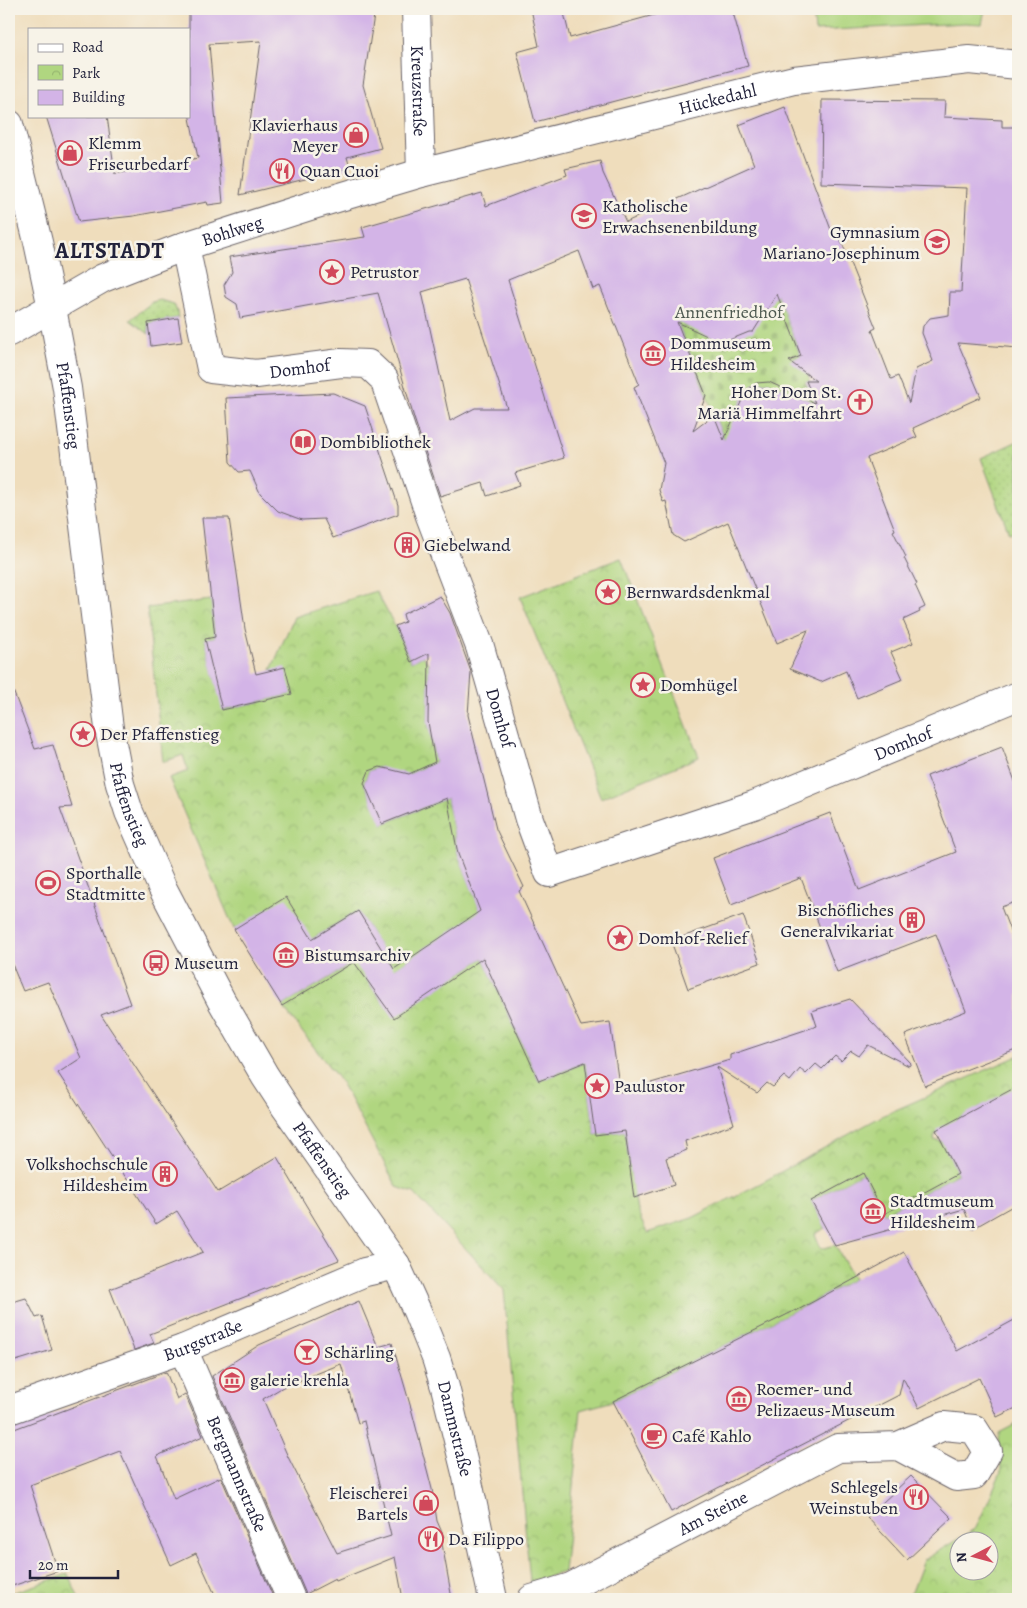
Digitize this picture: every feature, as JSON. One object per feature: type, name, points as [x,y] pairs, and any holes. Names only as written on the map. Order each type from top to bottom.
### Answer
[{"type":"street","name":"Kreuzstraße","points":[[416,9],[421,173]]},
{"type":"street","name":"Hückedahl","points":[[421,173],[794,80],[969,60],[1018,65]]},
{"type":"street","name":"Pfaffenstieg","points":[[9,124],[52,308],[70,412],[109,728],[120,784],[129,812],[166,896],[221,1000],[265,1076],[396,1266]]},
{"type":"street","name":"Bohlweg","points":[[9,332],[103,278],[185,246],[421,173]]},
{"type":"street","name":"Domhof","points":[[185,246],[211,369],[256,374],[341,363],[368,364],[384,379],[430,516],[480,647],[529,819],[549,873],[754,805],[1018,696]]},
{"type":"street","name":"Burgstraße","points":[[9,1410],[183,1349],[366,1272],[396,1266]]},
{"type":"street","name":"Dammstraße","points":[[396,1266],[417,1311],[436,1358],[445,1387],[467,1476],[493,1599]]},
{"type":"street","name":"Bergmannstraße","points":[[183,1349],[290,1599]]},
{"type":"street","name":"Am Steine","points":[[532,1599],[571,1587],[838,1448],[898,1446]]},
{"type":"green space","points":[[813,9],[985,9],[982,24],[965,23],[815,31]]},
{"type":"green space","name":"Annenfriedhof","points":[[756,238],[810,380],[805,382],[806,385],[811,383],[819,405],[769,382],[756,383],[746,391],[740,404],[742,418],[726,444],[660,279]]},
{"type":"green space","points":[[160,300],[174,304],[178,318],[148,323],[149,334],[130,320],[152,302]]},
{"type":"green space","points":[[1018,441],[1018,529],[1009,533],[981,458]]},
{"type":"green space","points":[[621,558],[699,757],[601,798],[520,597]]},
{"type":"green space","points":[[376,591],[395,626],[411,662],[423,656],[429,665],[428,722],[435,762],[399,779],[380,767],[369,771],[364,783],[383,824],[447,798],[458,854],[481,912],[370,985],[394,1017],[483,958],[539,1081],[585,1062],[595,1135],[625,1131],[637,1211],[647,1233],[692,1218],[759,1184],[882,1116],[1018,1056],[1018,1090],[1015,1091],[1018,1098],[1006,1105],[956,1119],[945,1136],[935,1134],[934,1140],[943,1142],[958,1174],[884,1214],[863,1173],[811,1201],[826,1228],[815,1234],[821,1249],[835,1245],[854,1279],[816,1300],[613,1401],[581,1410],[564,1572],[530,1582],[504,1290],[414,1193],[397,1187],[341,1082],[282,1006],[379,945],[358,911],[312,939],[234,929],[169,778],[188,771],[183,755],[163,762],[147,608],[211,600],[215,637],[205,639],[223,710],[291,694],[271,670],[294,617]]},
{"type":"green space","points":[[1018,1423],[1018,1599],[903,1599],[912,1592],[924,1560],[950,1544],[950,1580],[1000,1580],[1000,1530],[973,1530],[976,1528],[1001,1472],[999,1433]]},
{"type":"green space","points":[[68,1574],[79,1599],[9,1599],[9,1594]]},
{"type":"building","points":[[189,9],[375,9],[363,85],[381,148],[347,157],[350,168],[240,195],[261,41],[209,44],[223,203],[208,205],[207,202],[134,216],[79,222],[47,118],[107,118],[115,174],[198,158],[190,118]]},
{"type":"building","points":[[531,9],[563,9],[570,38],[676,9],[732,9],[748,66],[535,122],[517,52],[539,46]]},
{"type":"building","points":[[822,100],[945,101],[944,117],[1002,120],[1002,127],[1018,127],[1018,348],[958,343],[981,397],[913,428],[917,437],[867,458],[895,530],[893,531],[906,557],[904,558],[917,584],[915,585],[925,607],[919,610],[920,612],[903,620],[913,643],[891,652],[903,679],[857,698],[846,671],[821,682],[790,669],[808,630],[777,643],[728,522],[684,542],[673,535],[666,501],[663,502],[659,490],[664,463],[634,387],[639,384],[600,286],[593,289],[579,251],[508,280],[564,458],[515,473],[520,485],[487,496],[483,483],[440,496],[414,418],[378,293],[240,318],[237,304],[226,297],[224,285],[232,272],[229,257],[365,237],[362,227],[482,193],[486,206],[567,175],[565,169],[600,161],[603,173],[626,222],[754,165],[739,125],[785,107],[833,235],[838,234],[840,238],[876,328],[872,330],[891,379],[898,376],[909,403],[916,369],[933,361],[922,333],[923,326],[930,318],[949,315],[950,292],[961,292],[967,188],[821,183]],"holes":[[[465,279],[507,408],[475,408],[450,421],[422,292]],[[777,294],[801,356],[789,361],[816,381],[806,381],[815,403],[769,382],[756,383],[746,391],[724,440],[714,415],[693,431],[706,395],[677,322],[722,343],[753,332]]]},
{"type":"building","points":[[178,318],[182,342],[151,346],[148,323]]},
{"type":"building","name":"Dombibliothek","points":[[333,393],[365,406],[398,505],[398,514],[333,538],[324,519],[302,520],[278,511],[260,493],[250,471],[239,472],[230,462],[226,398]]},
{"type":"building","points":[[202,518],[229,518],[245,629],[256,674],[285,667],[292,694],[222,710],[205,639],[215,637]]},
{"type":"building","points":[[440,596],[450,613],[471,672],[468,715],[496,829],[524,887],[519,891],[581,1026],[610,1022],[620,1092],[730,1060],[730,1055],[817,1026],[812,1011],[850,999],[911,1063],[909,1066],[868,1045],[859,1056],[851,1051],[841,1061],[835,1056],[822,1069],[816,1064],[806,1074],[800,1069],[790,1081],[784,1076],[773,1087],[767,1083],[757,1093],[717,1067],[734,1124],[685,1141],[687,1150],[666,1158],[674,1185],[634,1198],[625,1131],[595,1135],[585,1062],[539,1081],[483,958],[394,1018],[354,962],[282,1006],[234,929],[286,897],[312,939],[358,911],[394,969],[480,911],[458,854],[447,798],[382,824],[364,783],[369,771],[380,767],[409,774],[435,762],[428,722],[429,653],[411,662],[395,626],[405,622],[403,614]]},
{"type":"building","points":[[11,685],[35,749],[53,745],[72,807],[60,808],[130,1004],[101,1015],[218,1192],[277,1157],[339,1260],[150,1334],[154,1343],[134,1350],[110,1289],[203,1252],[177,1211],[156,1224],[58,1073],[81,1058],[48,982],[23,991],[9,957],[9,686]]},
{"type":"building","name":"Bischöfliches Generalvikariat","points":[[1002,747],[1018,789],[1018,901],[1001,907],[1018,952],[1018,1049],[925,1086],[905,1035],[966,1011],[936,934],[837,972],[801,878],[731,905],[713,858],[830,813],[859,890],[956,852],[927,776]]},
{"type":"building","points":[[743,915],[760,963],[688,989],[671,941]]},
{"type":"building","points":[[1018,1086],[1018,1203],[972,1229],[964,1209],[835,1245],[811,1201],[863,1173],[884,1214],[958,1174],[936,1130]]},
{"type":"building","points":[[904,1252],[957,1351],[1018,1318],[1018,1407],[997,1417],[979,1378],[919,1408],[903,1378],[899,1395],[671,1512],[613,1401],[796,1311]]},
{"type":"building","points":[[26,1298],[36,1318],[42,1316],[52,1350],[9,1363],[9,1303]]},
{"type":"building","points":[[359,1301],[378,1347],[392,1343],[432,1489],[437,1521],[444,1537],[441,1538],[452,1599],[403,1599],[395,1557],[336,1581],[335,1579],[306,1594],[212,1376],[259,1345]],"holes":[[[341,1364],[358,1423],[364,1421],[391,1536],[337,1553],[288,1457],[263,1399],[283,1387]]]},
{"type":"building","points":[[166,1372],[177,1399],[185,1394],[203,1436],[157,1456],[174,1499],[221,1477],[274,1599],[217,1599],[196,1553],[171,1565],[120,1451],[30,1485],[58,1571],[9,1587],[9,1431]]},
{"type":"building","points":[[911,1476],[952,1518],[907,1560],[867,1517]]},
{"type":"place","name":"Klavierhaus Meyer","points":[[356,135]]},
{"type":"place","name":"Klemm Friseurbedarf","points":[[70,153]]},
{"type":"place","name":"Quan Cuoi","points":[[282,171]]},
{"type":"place","name":"Katholische Erwachsenenbildung","points":[[584,216]]},
{"type":"place","name":"Gymnasium Mariano-Josephinum","points":[[937,242]]},
{"type":"place","name":"Petrustor","points":[[332,272]]},
{"type":"place","name":"Dommuseum Hildesheim","points":[[653,353]]},
{"type":"place","name":"Hoher Dom St. Mariä Himmelfahrt","points":[[860,402]]},
{"type":"place","name":"Dombibliothek","points":[[303,442]]},
{"type":"place","name":"Giebelwand","points":[[407,545]]},
{"type":"place","name":"Bernwardsdenkmal","points":[[608,592]]},
{"type":"place","name":"Domhügel","points":[[643,685]]},
{"type":"place","name":"Der Pfaffenstieg","points":[[83,734]]},
{"type":"place","name":"Sporthalle Stadtmitte","points":[[48,883]]},
{"type":"place","name":"Bischöfliches Generalvikariat","points":[[912,920]]},
{"type":"place","name":"Domhof-Relief","points":[[620,938]]},
{"type":"place","name":"Bistumsarchiv","points":[[286,955]]},
{"type":"place","name":"Museum","points":[[156,963]]},
{"type":"place","name":"Paulustor","points":[[597,1086]]},
{"type":"place","name":"Volkshochschule Hildesheim","points":[[165,1174]]},
{"type":"place","name":"Stadtmuseum Hildesheim","points":[[873,1211]]},
{"type":"place","name":"Schärling","points":[[307,1352]]},
{"type":"place","name":"galerie krehla","points":[[232,1380]]},
{"type":"place","name":"Roemer- und Pelizaeus-Museum","points":[[739,1399]]},
{"type":"place","name":"Café Kahlo","points":[[654,1436]]},
{"type":"place","name":"Schlegels Weinstuben","points":[[916,1497]]},
{"type":"place","name":"Fleischerei Bartels","points":[[426,1503]]},
{"type":"place","name":"Da Filippo","points":[[431,1539]]},
{"type":"district","name":"ALTSTADT","points":[[110,251]]}]
